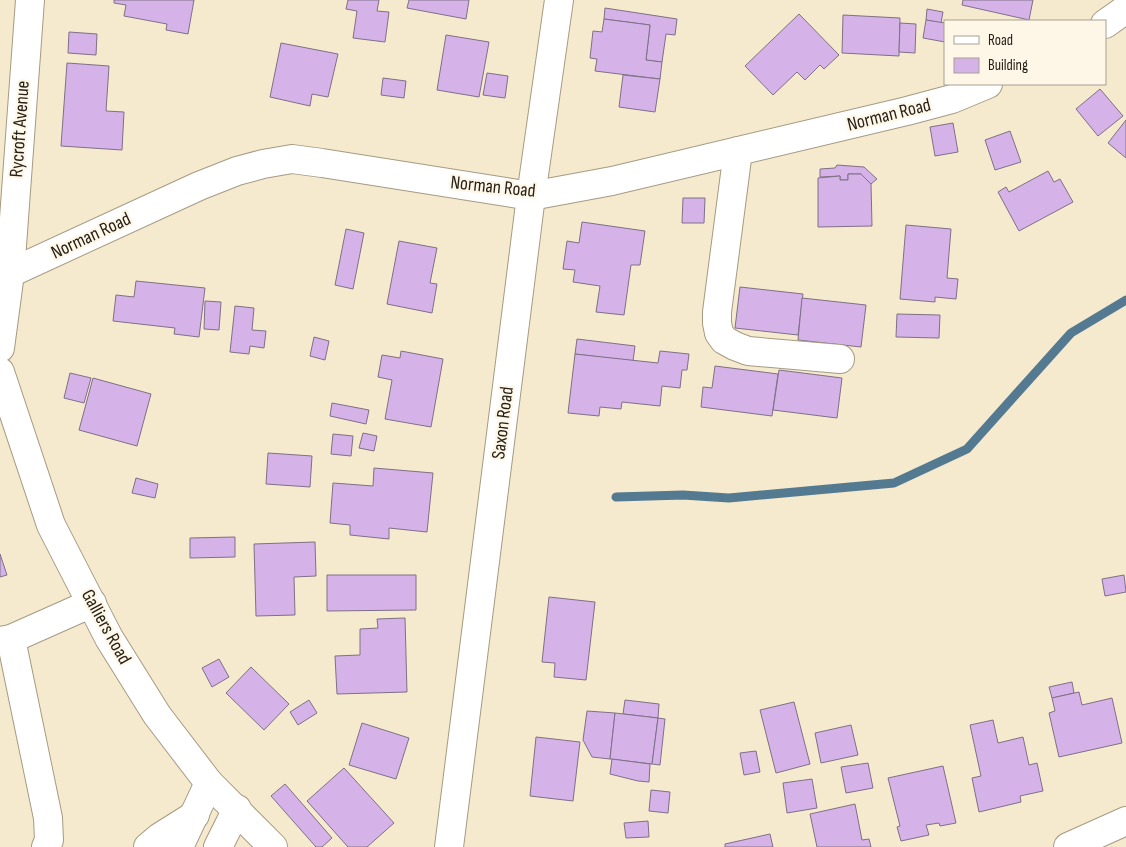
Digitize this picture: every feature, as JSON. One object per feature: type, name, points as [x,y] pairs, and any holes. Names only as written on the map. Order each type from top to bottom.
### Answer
[{"type":"street","name":"Rycroft Avenue","points":[[0,348],[10,273],[30,0]]},
{"type":"street","name":"Saxon Road","points":[[449,847],[531,196],[559,0]]},
{"type":"street","points":[[1106,23],[1126,9]]},
{"type":"street","name":"Norman Road","points":[[10,273],[199,186],[237,170],[263,164],[292,159],[531,196],[612,181],[952,99],[986,85]]},
{"type":"street","points":[[738,151],[717,312],[719,332],[724,340],[748,351],[840,359]]},
{"type":"street","name":"Galliers Road","points":[[0,372],[51,525],[109,638],[157,714],[209,783],[273,847]]},
{"type":"street","points":[[46,847],[49,840],[48,818],[5,640],[92,604]]},
{"type":"street","points":[[179,847],[209,783]]},
{"type":"street","points":[[218,847],[237,809]]},
{"type":"street","points":[[148,847],[160,837],[195,815]]},
{"type":"street","points":[[1068,847],[1121,828]]},
{"type":"building","points":[[114,0],[194,0],[188,34],[166,30],[167,24],[124,16],[126,5],[114,3]]},
{"type":"building","points":[[348,0],[379,0],[377,11],[389,12],[385,42],[353,38],[357,11],[346,9]]},
{"type":"building","points":[[409,0],[469,0],[466,19],[407,8]]},
{"type":"building","points":[[963,0],[1033,0],[1029,20],[962,5]]},
{"type":"building","points":[[605,8],[677,19],[675,35],[666,34],[662,62],[646,60],[650,25],[604,19]]},
{"type":"building","points":[[927,9],[943,12],[941,23],[926,20]]},
{"type":"building","points":[[799,14],[839,55],[824,69],[820,65],[805,80],[797,72],[773,95],[745,66]]},
{"type":"building","points":[[843,15],[900,18],[899,56],[842,53]]},
{"type":"building","points":[[604,19],[650,25],[646,60],[662,62],[660,79],[595,71],[597,59],[590,58],[593,31],[602,32]]},
{"type":"building","points":[[926,20],[944,23],[944,42],[923,38]]},
{"type":"building","points":[[900,23],[916,24],[915,53],[899,52]]},
{"type":"building","points":[[69,32],[97,34],[96,55],[68,53]]},
{"type":"building","points":[[446,35],[489,42],[479,97],[437,90]]},
{"type":"building","points":[[281,43],[338,54],[328,97],[312,94],[310,106],[270,97]]},
{"type":"building","points":[[67,63],[109,66],[106,111],[124,112],[122,150],[61,146]]},
{"type":"building","points":[[487,73],[508,76],[505,98],[483,95]]},
{"type":"building","points":[[623,75],[660,79],[655,112],[619,107]]},
{"type":"building","points":[[383,78],[406,81],[404,98],[381,95]]},
{"type":"building","points":[[1100,89],[1123,116],[1098,136],[1076,109]]},
{"type":"building","points":[[1126,120],[1126,158],[1108,143]]},
{"type":"building","points":[[953,123],[958,152],[935,156],[930,127]]},
{"type":"building","points":[[1010,131],[1021,162],[995,170],[985,140]]},
{"type":"building","points":[[837,165],[864,167],[877,179],[871,184],[861,174],[848,174],[848,180],[840,180],[840,176],[820,177],[820,169],[835,168]]},
{"type":"building","points":[[1048,171],[1054,182],[1060,179],[1073,202],[1019,231],[998,192],[1006,187],[1009,192]]},
{"type":"building","points":[[848,174],[861,174],[871,184],[872,226],[818,227],[818,178],[840,176],[840,180],[848,180]]},
{"type":"building","points":[[683,198],[705,198],[704,223],[682,223]]},
{"type":"building","points":[[582,222],[645,231],[640,265],[631,265],[624,315],[596,312],[600,286],[573,282],[575,270],[563,269],[567,241],[579,243]]},
{"type":"building","points":[[906,225],[951,229],[947,278],[958,279],[956,299],[935,297],[935,302],[900,299]]},
{"type":"building","points":[[346,229],[364,233],[353,289],[335,285]]},
{"type":"building","points":[[399,241],[437,248],[430,283],[437,284],[432,313],[387,304]]},
{"type":"building","points":[[136,281],[205,288],[199,337],[174,334],[175,328],[113,321],[116,295],[134,297]]},
{"type":"building","points":[[740,287],[803,294],[798,335],[735,328]]},
{"type":"building","points":[[802,298],[866,305],[861,347],[798,340]]},
{"type":"building","points":[[205,301],[221,302],[219,330],[204,329]]},
{"type":"building","points":[[235,306],[254,308],[252,330],[266,331],[264,348],[250,346],[249,354],[230,352]]},
{"type":"building","points":[[897,314],[940,315],[939,338],[896,337]]},
{"type":"building","points":[[314,337],[329,341],[325,360],[310,356]]},
{"type":"building","points":[[577,339],[635,346],[633,361],[575,354]]},
{"type":"building","points":[[401,351],[443,359],[431,427],[385,419],[392,380],[378,377],[382,355],[400,358]]},
{"type":"building","points":[[660,351],[689,354],[687,370],[682,370],[680,388],[662,386],[660,406],[622,402],[621,409],[600,407],[599,416],[568,413],[575,354],[658,363]]},
{"type":"building","points":[[715,366],[778,374],[772,416],[701,407],[703,387],[712,388]]},
{"type":"building","points":[[779,370],[842,378],[837,418],[773,410]]},
{"type":"building","points":[[70,373],[91,378],[84,403],[64,398]]},
{"type":"building","points":[[93,378],[151,394],[137,446],[79,430]]},
{"type":"building","points":[[332,403],[369,410],[366,424],[330,416]]},
{"type":"building","points":[[363,433],[377,436],[374,451],[359,448]]},
{"type":"building","points":[[333,434],[353,436],[351,456],[331,454]]},
{"type":"building","points":[[268,453],[312,456],[310,487],[266,484]]},
{"type":"building","points":[[374,468],[433,473],[427,532],[389,528],[389,539],[350,535],[350,525],[330,523],[333,483],[373,486]]},
{"type":"building","points":[[136,478],[158,484],[155,498],[132,493]]},
{"type":"building","points":[[235,537],[235,557],[190,558],[190,538]]},
{"type":"building","points":[[315,542],[316,576],[294,577],[295,615],[256,616],[254,544]]},
{"type":"building","points":[[0,554],[7,575],[0,577]]},
{"type":"building","points":[[327,575],[416,575],[416,610],[327,611]]},
{"type":"building","points":[[1124,575],[1126,592],[1105,596],[1102,579]]},
{"type":"building","points":[[549,597],[595,602],[586,680],[554,677],[555,663],[542,662]]},
{"type":"building","points":[[405,618],[407,692],[337,694],[335,656],[360,655],[360,629],[378,628],[377,619]]},
{"type":"building","points":[[219,659],[229,677],[212,687],[202,668]]},
{"type":"building","points":[[251,667],[289,704],[264,730],[226,693]]},
{"type":"building","points":[[1072,682],[1074,693],[1052,698],[1049,687]]},
{"type":"building","points":[[1079,692],[1082,705],[1112,698],[1122,743],[1059,757],[1049,713],[1055,711],[1052,698]]},
{"type":"building","points":[[309,700],[317,713],[298,725],[290,712]]},
{"type":"building","points":[[625,700],[659,704],[658,718],[623,714]]},
{"type":"building","points":[[794,702],[810,764],[776,773],[760,710]]},
{"type":"building","points":[[587,711],[615,713],[610,759],[592,757],[583,740]]},
{"type":"building","points":[[615,713],[658,718],[652,764],[610,759]]},
{"type":"building","points":[[658,718],[665,719],[660,765],[652,764]]},
{"type":"building","points":[[993,720],[998,743],[1023,737],[1029,765],[1037,763],[1043,791],[1020,796],[1021,802],[979,812],[972,778],[981,776],[970,725]]},
{"type":"building","points":[[362,723],[409,738],[396,779],[349,765]]},
{"type":"building","points":[[851,725],[858,755],[821,763],[815,733]]},
{"type":"building","points":[[536,737],[580,742],[573,801],[530,796]]},
{"type":"building","points":[[756,751],[760,772],[744,775],[740,753]]},
{"type":"building","points":[[612,759],[650,764],[649,782],[610,774]]},
{"type":"building","points":[[868,763],[873,788],[846,793],[841,767]]},
{"type":"building","points":[[943,766],[956,823],[940,826],[939,823],[926,825],[929,835],[901,841],[897,827],[900,826],[888,778]]},
{"type":"building","points":[[344,768],[394,823],[367,847],[348,847],[307,801]]},
{"type":"building","points":[[812,779],[817,808],[787,813],[783,783]]},
{"type":"building","points":[[285,784],[332,838],[322,847],[316,847],[271,796]]},
{"type":"building","points":[[651,790],[670,792],[668,813],[649,811]]},
{"type":"building","points":[[855,804],[862,840],[869,839],[871,847],[817,847],[810,814]]},
{"type":"building","points":[[648,821],[649,837],[626,838],[624,823]]},
{"type":"building","points":[[770,834],[773,847],[725,847],[725,844]]},
{"type":"waterway","points":[[616,497],[683,495],[729,498],[894,483],[967,449],[1071,333],[1126,300]]}]
